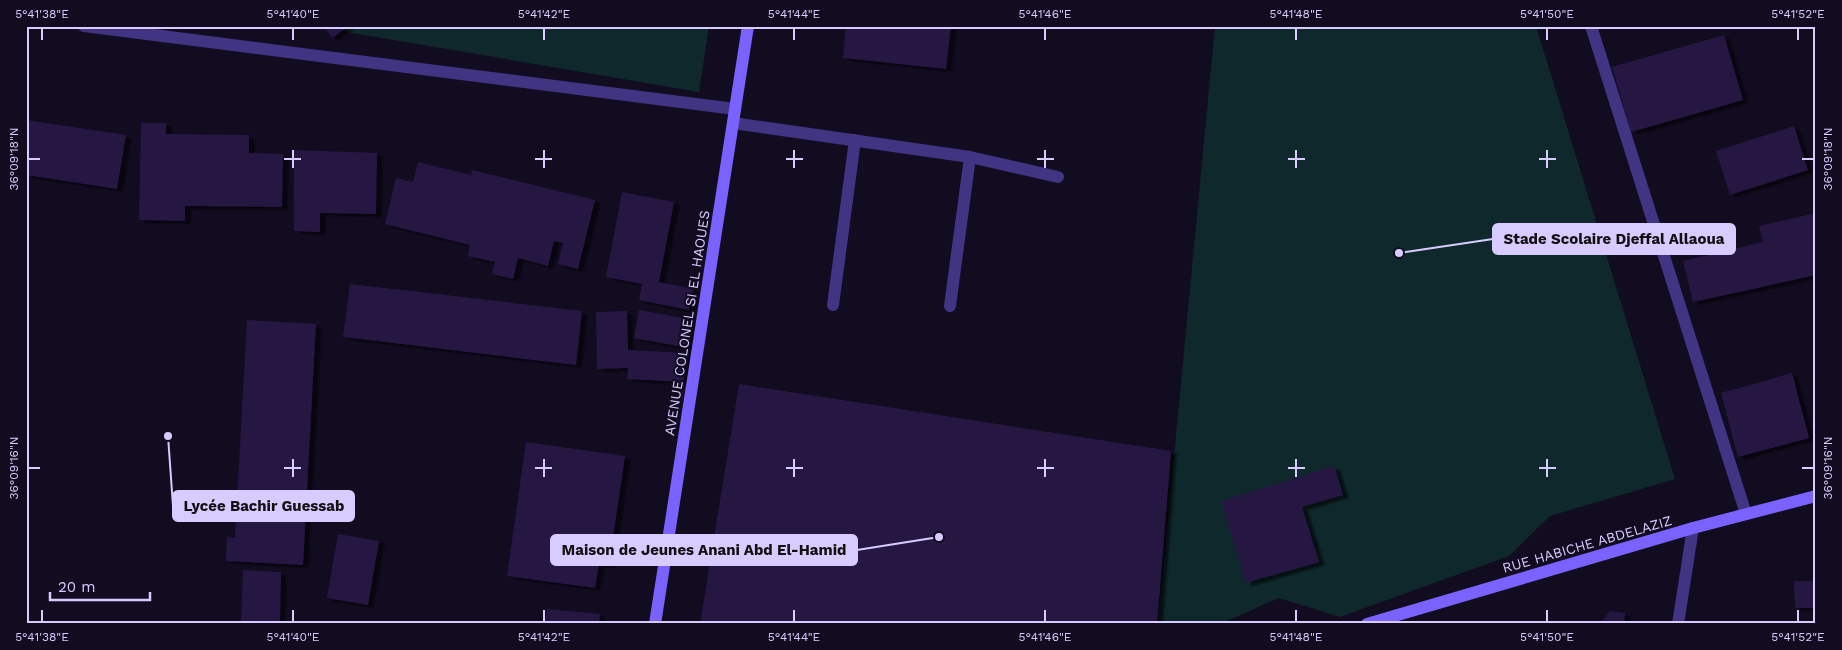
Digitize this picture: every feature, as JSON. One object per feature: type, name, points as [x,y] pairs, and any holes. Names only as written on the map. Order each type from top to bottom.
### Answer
[{"type":"main road","name":"AVENUE COLONEL SI EL HAOUES","points":[[655,624],[748,26]]},
{"type":"main road","name":"RUE HABICHE ABDELAZIZ","points":[[1367,624],[1693,528],[1816,496]]},
{"type":"street","points":[[84,26],[735,109]]},
{"type":"street","points":[[1592,26],[1746,514]]},
{"type":"street","points":[[733,123],[970,157],[1058,177]]},
{"type":"street","points":[[833,305],[855,140]]},
{"type":"street","points":[[950,306],[970,157]]},
{"type":"street","points":[[1678,624],[1693,528]]},
{"type":"green space","points":[[311,26],[709,26],[699,92]]},
{"type":"green space","points":[[1215,26],[1536,26],[1675,479],[1550,516],[1509,556],[1340,617],[1279,598],[1220,624],[1158,624]]},
{"type":"building","points":[[324,26],[349,26],[332,38]]},
{"type":"building","points":[[846,26],[951,26],[946,69],[843,58]]},
{"type":"building","points":[[1724,35],[1743,100],[1631,132],[1612,67]]},
{"type":"building","points":[[26,120],[126,135],[117,189],[26,175]]},
{"type":"building","points":[[141,123],[166,123],[166,134],[249,135],[249,153],[283,154],[282,207],[185,206],[185,221],[139,220]]},
{"type":"building","points":[[1794,126],[1808,170],[1730,195],[1716,151]]},
{"type":"building","points":[[294,150],[377,153],[376,214],[320,213],[320,232],[294,231]]},
{"type":"building","points":[[418,162],[471,175],[472,170],[595,200],[578,269],[558,264],[563,243],[554,241],[548,266],[518,258],[513,279],[492,274],[495,262],[468,256],[470,245],[385,224],[396,178],[413,182]]},
{"type":"building","points":[[622,192],[674,202],[659,282],[693,289],[689,310],[639,300],[642,284],[606,277]]},
{"type":"building","points":[[1816,213],[1816,275],[1693,302],[1683,261],[1763,242],[1759,226]]},
{"type":"building","points":[[350,284],[582,311],[576,365],[343,337]]},
{"type":"building","points":[[639,310],[694,320],[689,348],[634,338]]},
{"type":"building","points":[[627,311],[628,350],[685,353],[684,382],[627,379],[628,368],[597,369],[596,312]]},
{"type":"building","points":[[247,320],[316,324],[303,565],[226,561],[227,537],[235,538]]},
{"type":"building","points":[[1792,373],[1809,438],[1738,457],[1721,393]]},
{"type":"building","points":[[739,384],[1171,451],[1157,624],[700,624]]},
{"type":"building","points":[[526,442],[625,456],[609,565],[599,564],[595,588],[507,576]]},
{"type":"building","points":[[1334,466],[1343,495],[1302,507],[1319,562],[1246,583],[1221,501]]},
{"type":"building","points":[[338,534],[379,541],[368,605],[327,598]]},
{"type":"building","points":[[243,570],[281,572],[280,624],[241,624]]},
{"type":"building","points":[[1794,581],[1816,581],[1816,608],[1795,608]]},
{"type":"building","points":[[547,609],[600,614],[599,624],[545,624]]},
{"type":"building","points":[[1610,611],[1625,613],[1624,624],[1600,624]]},
{"type":"place","name":"Stade Scolaire Djeffal Allaoua","points":[[1399,253]]},
{"type":"place","name":"Lycée Bachir Guessab","points":[[168,436]]},
{"type":"place","name":"Maison de Jeunes Anani Abd El-Hamid","points":[[939,537]]}]
